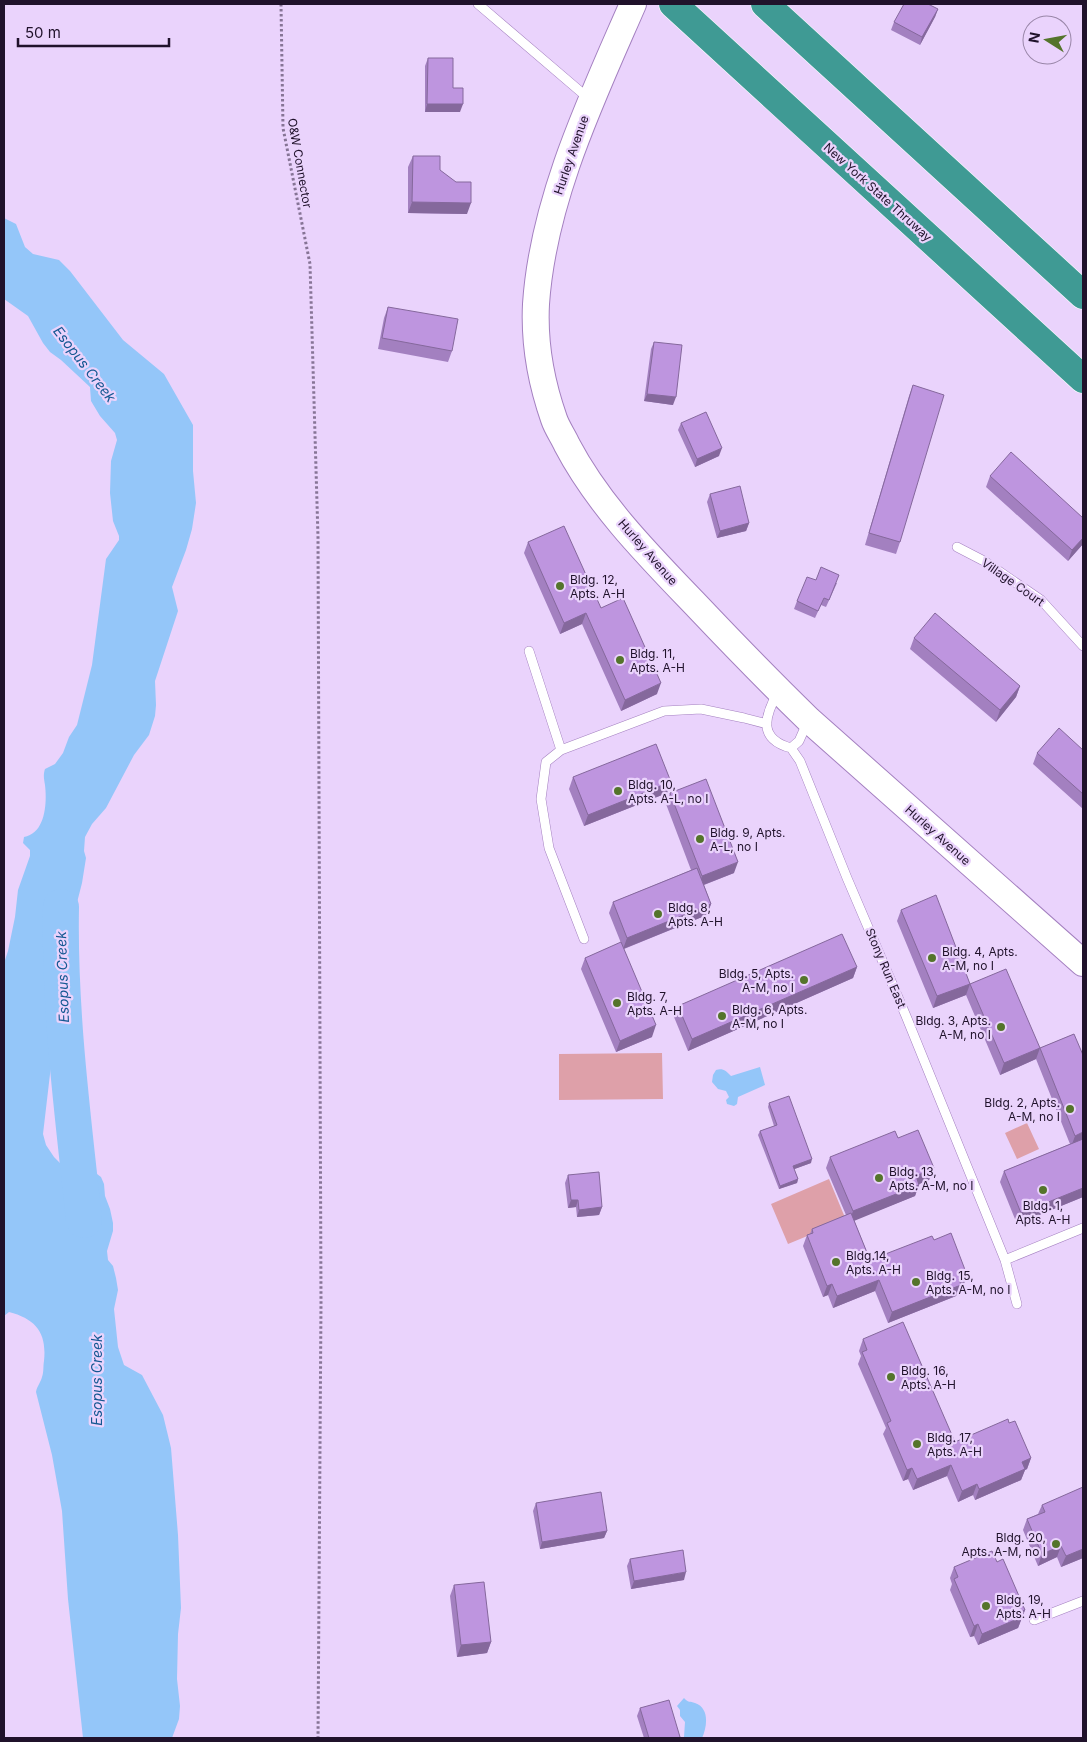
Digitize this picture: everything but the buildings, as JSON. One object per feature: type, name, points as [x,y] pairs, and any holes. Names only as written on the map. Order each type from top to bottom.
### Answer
[{"type":"highway","name":"New York State Thruway","points":[[673,4],[1083,379]]},
{"type":"highway","points":[[765,4],[1083,295]]},
{"type":"street","name":"Hurley Avenue","points":[[633,4],[591,100],[564,173],[549,224],[542,259],[537,296],[537,338],[540,368],[554,420],[578,465],[647,554],[779,691],[809,720],[1083,963]]},
{"type":"lane","points":[[478,4],[591,100]]},
{"type":"lane","name":"Village Court","points":[[957,547],[984,561],[1042,600],[1083,646]]},
{"type":"lane","points":[[529,651],[561,750]]},
{"type":"lane","points":[[779,691],[769,708],[767,724],[770,737],[779,744],[791,748],[799,741],[809,720]]},
{"type":"lane","points":[[584,939],[549,848],[541,799],[546,762],[561,750],[664,711],[701,709],[767,724]]},
{"type":"lane","name":"Stony Run East","points":[[791,748],[800,761],[847,878],[906,1016],[1004,1260],[1017,1304]]},
{"type":"lane","points":[[1004,1260],[1083,1228]]},
{"type":"lane","points":[[1034,1620],[1083,1601]]},
{"type":"path","name":"O&W Connector","points":[[281,4],[283,128],[310,264],[318,547],[321,1292],[318,1738]]},
{"type":"shaded area","points":[[662,1053],[663,1099],[559,1100],[559,1054]]},
{"type":"shaded area","points":[[1027,1123],[1039,1149],[1017,1159],[1005,1133]]},
{"type":"shaded area","points":[[829,1179],[846,1220],[788,1244],[771,1204]]},
{"type":"water","points":[[4,218],[16,224],[25,247],[33,254],[59,260],[70,271],[123,340],[164,374],[193,425],[193,471],[196,503],[186,550],[172,587],[178,611],[155,681],[155,716],[149,735],[134,755],[106,808],[92,824],[85,837],[84,851],[86,858],[82,883],[57,969],[53,1026],[54,1040],[43,1134],[46,1145],[63,1166],[72,1170],[97,1174],[101,1177],[104,1184],[105,1196],[113,1223],[113,1231],[107,1251],[108,1260],[113,1266],[118,1290],[114,1309],[118,1347],[124,1365],[142,1375],[163,1415],[171,1448],[178,1535],[181,1608],[178,1634],[177,1679],[180,1706],[179,1719],[172,1738],[83,1738],[68,1599],[62,1511],[52,1455],[36,1392],[43,1373],[44,1343],[33,1323],[9,1312],[4,1316],[4,963],[15,917],[18,890],[30,856],[30,850],[23,843],[24,837],[37,830],[44,816],[46,800],[45,769],[55,764],[63,753],[69,737],[77,725],[92,665],[106,559],[119,540],[119,536],[113,521],[110,493],[111,461],[117,440],[115,433],[100,416],[91,401],[90,387],[50,352],[28,316],[4,299]]},
{"type":"water","points":[[760,1067],[765,1085],[738,1097],[737,1104],[734,1106],[727,1104],[726,1100],[729,1097],[726,1091],[718,1089],[712,1082],[716,1070],[724,1070],[731,1076]]},
{"type":"water","points":[[684,1698],[700,1705],[705,1713],[706,1723],[702,1738],[684,1737],[685,1722],[680,1716],[680,1710],[677,1706]]},
{"type":"waterway","name":"Esopus Creek","points":[[61,907],[64,1025],[84,1220]]},
{"type":"place","name":"Bldg. 12, Apts. A-H","points":[[560,586]]},
{"type":"place","name":"Bldg. 11, Apts. A-H","points":[[620,660]]},
{"type":"place","name":"Bldg. 10, Apts. A-L, no I","points":[[618,791]]},
{"type":"place","name":"Bldg. 9, Apts. A-L, no I","points":[[700,839]]},
{"type":"place","name":"Bldg. 8, Apts. A-H","points":[[658,914]]},
{"type":"place","name":"Bldg. 4, Apts. A-M, no I","points":[[932,958]]},
{"type":"place","name":"Bldg. 5, Apts. A-M, no I","points":[[804,980]]},
{"type":"place","name":"Bldg. 7, Apts. A-H","points":[[617,1003]]},
{"type":"place","name":"Bldg. 6, Apts. A-M, no I","points":[[722,1016]]},
{"type":"place","name":"Bldg. 3, Apts. A-M, no I","points":[[1001,1027]]},
{"type":"place","name":"Bldg. 2, Apts. A-M, no I","points":[[1070,1109]]},
{"type":"place","name":"Bldg. 13, Apts. A-M, no I","points":[[879,1178]]},
{"type":"place","name":"Bldg. 1, Apts. A-H","points":[[1043,1190]]},
{"type":"place","name":"Bldg.14, Apts. A-H","points":[[836,1262]]},
{"type":"place","name":"Bldg. 15, Apts. A-M, no I","points":[[916,1282]]},
{"type":"place","name":"Bldg. 16, Apts. A-H","points":[[891,1377]]},
{"type":"place","name":"Bldg. 17, Apts. A-H","points":[[917,1444]]},
{"type":"place","name":"Bldg. 20, Apts. A-M, no I","points":[[1056,1544]]},
{"type":"place","name":"Bldg. 19, Apts. A-H","points":[[986,1606]]}]
